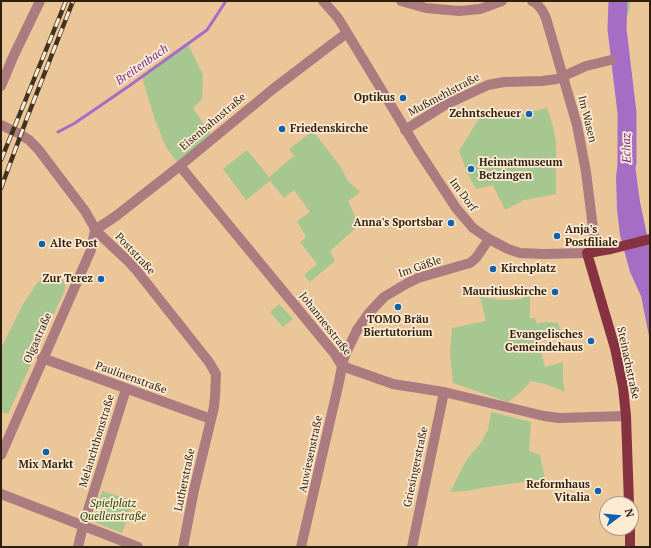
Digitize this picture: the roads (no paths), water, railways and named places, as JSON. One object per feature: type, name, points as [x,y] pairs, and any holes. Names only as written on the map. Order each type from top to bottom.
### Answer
[{"type":"main road","name":"Im Dorf","points":[[592,252],[621,247],[650,239]]},
{"type":"main road","name":"Steinachstraße","points":[[592,252],[623,387],[626,416],[629,496]]},
{"type":"main road","points":[[630,536],[630,547]]},
{"type":"street","points":[[1,86],[40,1]]},
{"type":"street","name":"Im Dorf","points":[[325,1],[338,18],[405,130],[456,208],[473,228],[489,239],[508,249],[520,253],[592,252]]},
{"type":"street","points":[[401,1],[426,8],[459,11],[480,9],[502,1]]},
{"type":"street","name":"Im Wasen","points":[[532,1],[542,10],[546,18],[581,143],[592,224],[592,252]]},
{"type":"street","name":"Eisenbahnstraße","points":[[95,230],[116,216],[180,166],[272,89],[347,33]]},
{"type":"street","name":"Mußmehlstraße","points":[[405,130],[445,105],[488,85],[504,82],[542,81],[563,77],[586,66],[611,60]]},
{"type":"street","name":"Poststraße","points":[[1,125],[29,140],[38,149],[85,211],[95,230],[137,271],[213,368],[216,374],[216,382],[211,419]]},
{"type":"street","name":"Johannesstraße","points":[[180,166],[334,353],[342,366],[393,384],[444,392],[544,416],[559,418],[626,416]]},
{"type":"street","name":"Olgastraße","points":[[1,455],[42,358],[91,250],[95,230]]},
{"type":"street","name":"Im Gäßle","points":[[342,366],[345,355],[357,330],[369,313],[384,297],[418,278],[470,264],[489,239]]},
{"type":"street","name":"Paulinenstraße","points":[[42,358],[211,419]]},
{"type":"street","name":"Auwiesenstraße","points":[[301,547],[342,366]]},
{"type":"street","name":"Melanchthonstraße","points":[[78,547],[83,526],[126,389]]},
{"type":"street","name":"Griesingerstraße","points":[[412,547],[444,392]]},
{"type":"street","name":"Lutherstraße","points":[[183,547],[194,490],[211,419]]},
{"type":"street","points":[[1,494],[138,547]]},
{"type":"water","points":[[624,137],[627,137],[631,142],[633,150],[640,202],[650,249],[650,341],[641,296],[630,272],[620,235],[617,209],[616,177],[620,144]]},
{"type":"waterway","name":"Breitenbach","points":[[58,132],[75,123],[207,30],[226,1]]},
{"type":"waterway","name":"Echaz","points":[[618,1],[617,29],[627,113],[627,163]]},
{"type":"railway","points":[[1,160],[66,1]]},
{"type":"railway","points":[[1,188],[73,1]]},
{"type":"place","name":"Optikus","points":[[403,98]]},
{"type":"place","name":"Zehntscheuer","points":[[529,114]]},
{"type":"place","name":"Friedenskirche","points":[[282,129]]},
{"type":"place","name":"Heimatmuseum Betzingen","points":[[471,169]]},
{"type":"place","name":"Anna's Sportsbar","points":[[451,223]]},
{"type":"place","name":"Anja's Postfiliale","points":[[557,236]]},
{"type":"place","name":"Alte Post","points":[[42,244]]},
{"type":"place","name":"Kirchplatz","points":[[493,269]]},
{"type":"place","name":"Zur Terez","points":[[101,279]]},
{"type":"place","name":"Mauritiuskirche","points":[[555,292]]},
{"type":"place","name":"TOMO Bräu Biertutorium","points":[[398,307]]},
{"type":"place","name":"Evangelisches Gemeindehaus","points":[[591,341]]},
{"type":"place","name":"Mix Markt","points":[[46,452]]},
{"type":"place","name":"Reformhaus Vitalia","points":[[598,491]]},
{"type":"park label","name":"Spielplatz Quellenstraße","points":[[113,510]]}]
